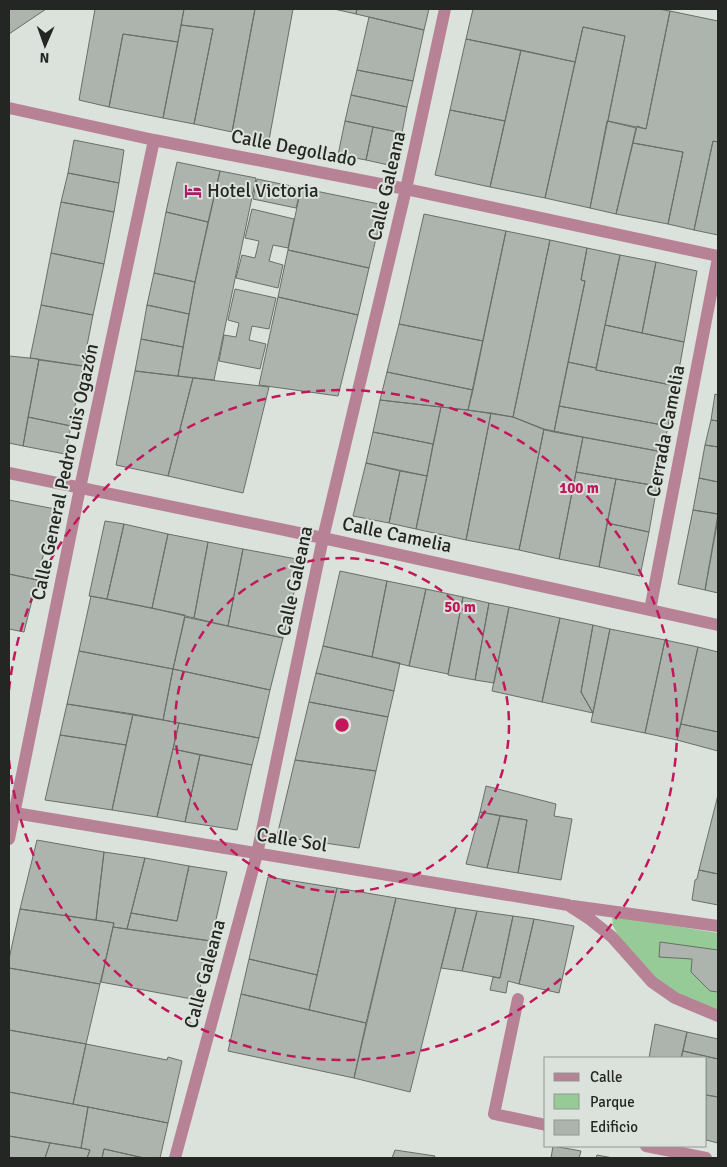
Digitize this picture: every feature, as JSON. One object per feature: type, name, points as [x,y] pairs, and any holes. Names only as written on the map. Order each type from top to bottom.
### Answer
[{"type":"street","name":"Calle Galeana","points":[[175,1158],[257,854],[323,538],[406,189],[444,9]]},
{"type":"street","name":"Calle Degollado","points":[[9,108],[154,140],[406,189],[718,257]]},
{"type":"street","name":"Calle General Pedro Luis Ogazón","points":[[9,840],[12,812],[154,140]]},
{"type":"street","name":"Cerrada Camelia","points":[[650,610],[718,257]]},
{"type":"street","name":"Calle Camelia","points":[[9,473],[323,538],[718,625]]},
{"type":"street","name":"Calle Sol","points":[[12,812],[568,905],[718,926]]},
{"type":"street","name":"Calle Sol","points":[[568,905],[612,937],[652,982],[675,998],[718,1016]]},
{"type":"street","points":[[518,998],[494,1114],[544,1125]]},
{"type":"street","points":[[651,1147],[706,1158]]},
{"type":"green space","points":[[612,916],[718,933],[718,1012],[678,995],[656,979],[621,940],[613,926]]},
{"type":"building","points":[[9,9],[46,9],[9,34]]},
{"type":"building","points":[[95,9],[184,9],[178,42],[123,34],[109,107],[79,100]]},
{"type":"building","points":[[184,9],[255,9],[232,132],[194,124],[213,29],[181,25]]},
{"type":"building","points":[[255,9],[293,9],[269,140],[232,132]]},
{"type":"building","points":[[334,9],[357,9],[356,14]]},
{"type":"building","points":[[357,9],[429,9],[424,30],[356,14]]},
{"type":"building","points":[[473,9],[658,9],[670,11],[646,129],[608,121],[625,36],[583,27],[575,62],[466,39]]},
{"type":"building","points":[[670,11],[718,21],[718,142],[713,141],[694,230],[668,224],[683,152],[633,143],[637,126],[646,129]]},
{"type":"building","points":[[369,17],[424,30],[413,81],[357,70]]},
{"type":"building","points":[[181,25],[213,29],[194,124],[163,118]]},
{"type":"building","points":[[583,27],[625,36],[590,208],[545,198]]},
{"type":"building","points":[[123,34],[178,42],[163,118],[109,107]]},
{"type":"building","points":[[466,39],[521,50],[505,121],[450,110]]},
{"type":"building","points":[[521,50],[575,62],[545,198],[490,187]]},
{"type":"building","points":[[357,70],[413,81],[407,107],[351,95]]},
{"type":"building","points":[[351,95],[407,107],[402,133],[345,121]]},
{"type":"building","points":[[450,110],[505,121],[490,187],[435,175]]},
{"type":"building","points":[[345,121],[373,127],[366,160],[338,155]]},
{"type":"building","points":[[607,121],[636,128],[616,214],[590,208]]},
{"type":"building","points":[[373,127],[402,133],[393,166],[366,160]]},
{"type":"building","points":[[74,140],[124,150],[119,183],[68,173]]},
{"type":"building","points":[[713,141],[718,142],[718,235],[694,230]]},
{"type":"building","points":[[633,143],[683,152],[668,224],[616,214]]},
{"type":"building","name":"Hotel Victoria","points":[[177,162],[220,171],[208,222],[166,212]]},
{"type":"building","points":[[220,171],[256,178],[214,380],[178,376],[195,282]]},
{"type":"building","points":[[68,173],[119,183],[114,212],[61,202]]},
{"type":"building","points":[[257,179],[301,188],[296,208],[253,199]]},
{"type":"building","points":[[301,188],[384,205],[369,268],[288,250]]},
{"type":"building","points":[[61,202],[114,212],[104,264],[51,253]]},
{"type":"building","points":[[252,209],[294,219],[288,248],[273,245],[269,261],[283,265],[278,288],[236,278],[242,255],[255,258],[259,241],[245,238]]},
{"type":"building","points":[[166,212],[208,222],[195,282],[154,273]]},
{"type":"building","points":[[424,214],[506,231],[483,341],[399,324]]},
{"type":"building","points":[[506,231],[550,240],[513,417],[468,410]]},
{"type":"building","points":[[550,240],[587,248],[581,280],[585,281],[554,432],[513,417]]},
{"type":"building","points":[[587,248],[620,255],[596,368],[568,362],[585,281],[581,280]]},
{"type":"building","points":[[288,250],[369,268],[358,315],[278,297]]},
{"type":"building","points":[[51,253],[104,264],[93,315],[41,305]]},
{"type":"building","points":[[620,255],[656,262],[642,333],[605,325]]},
{"type":"building","points":[[656,262],[697,271],[684,342],[642,333]]},
{"type":"building","points":[[154,273],[195,282],[189,314],[147,305]]},
{"type":"building","points":[[235,289],[276,298],[269,329],[252,326],[249,340],[266,344],[260,369],[219,361],[224,335],[236,337],[239,323],[228,320]]},
{"type":"building","points":[[278,297],[358,315],[338,396],[259,385]]},
{"type":"building","points":[[41,305],[93,315],[83,366],[30,358]]},
{"type":"building","points":[[147,305],[189,314],[183,347],[141,339]]},
{"type":"building","points":[[399,324],[483,341],[473,390],[387,372]]},
{"type":"building","points":[[605,325],[684,342],[676,386],[596,370]]},
{"type":"building","points":[[141,339],[183,347],[178,376],[135,371]]},
{"type":"building","points":[[9,356],[39,359],[23,446],[9,443]]},
{"type":"building","points":[[39,360],[83,366],[71,426],[28,417]]},
{"type":"building","points":[[568,362],[596,368],[596,370],[676,386],[668,426],[559,406]]},
{"type":"building","points":[[135,371],[193,378],[168,476],[116,465]]},
{"type":"building","points":[[387,372],[473,390],[468,410],[380,400]]},
{"type":"building","points":[[193,378],[269,387],[243,493],[168,476]]},
{"type":"building","points":[[715,394],[718,395],[718,421],[711,420]]},
{"type":"building","points":[[380,400],[441,407],[433,444],[373,432]]},
{"type":"building","points":[[559,406],[668,426],[663,452],[554,432]]},
{"type":"building","points":[[441,407],[491,413],[466,540],[416,529]]},
{"type":"building","points":[[491,413],[513,417],[544,429],[519,550],[466,540]]},
{"type":"building","points":[[28,417],[71,426],[65,454],[23,446]]},
{"type":"building","points":[[711,420],[718,421],[718,447],[705,445]]},
{"type":"building","points":[[544,429],[583,437],[559,559],[519,550]]},
{"type":"building","points":[[373,432],[433,444],[427,476],[366,463]]},
{"type":"building","points":[[583,437],[663,452],[657,486],[576,472]]},
{"type":"building","points":[[705,445],[718,447],[718,482],[699,478]]},
{"type":"building","points":[[366,463],[400,471],[389,523],[353,516]]},
{"type":"building","points":[[400,471],[427,476],[416,529],[389,523]]},
{"type":"building","points":[[576,472],[616,479],[599,567],[559,559]]},
{"type":"building","points":[[699,478],[718,482],[718,514],[693,510]]},
{"type":"building","points":[[616,479],[657,486],[649,532],[607,523]]},
{"type":"building","points":[[9,500],[55,509],[37,580],[9,574]]},
{"type":"building","points":[[693,510],[718,514],[705,590],[678,584]]},
{"type":"building","points":[[718,519],[718,593],[705,590]]},
{"type":"building","points":[[105,521],[124,524],[107,599],[89,596]]},
{"type":"building","points":[[607,523],[649,532],[640,576],[599,567]]},
{"type":"building","points":[[124,524],[168,534],[152,608],[107,599]]},
{"type":"building","points":[[168,534],[208,542],[194,618],[152,608]]},
{"type":"building","points":[[208,542],[243,549],[228,626],[194,618]]},
{"type":"building","points":[[243,549],[302,560],[283,638],[228,626]]},
{"type":"building","points":[[340,571],[387,581],[372,657],[323,646]]},
{"type":"building","points":[[9,574],[37,580],[24,632],[9,629]]},
{"type":"building","points":[[387,581],[426,589],[409,666],[372,657]]},
{"type":"building","points":[[426,589],[463,597],[448,674],[409,666]]},
{"type":"building","points":[[91,596],[185,615],[173,669],[79,651]]},
{"type":"building","points":[[463,597],[489,603],[475,680],[448,675]]},
{"type":"building","points":[[489,603],[509,607],[494,683],[475,680]]},
{"type":"building","points":[[509,607],[560,618],[542,702],[492,691]]},
{"type":"building","points":[[185,617],[283,638],[270,690],[173,669]]},
{"type":"building","points":[[560,618],[593,625],[581,692],[593,713],[542,702]]},
{"type":"building","points":[[593,625],[610,629],[593,713],[581,692]]},
{"type":"building","points":[[610,629],[665,640],[645,733],[591,722]]},
{"type":"building","points":[[665,640],[698,647],[677,740],[645,733]]},
{"type":"building","points":[[323,646],[400,663],[394,691],[316,673]]},
{"type":"building","points":[[698,647],[718,652],[718,732],[681,724]]},
{"type":"building","points":[[79,651],[173,669],[163,720],[67,704]]},
{"type":"building","points":[[173,669],[270,690],[259,738],[163,720]]},
{"type":"building","points":[[316,673],[394,691],[388,717],[309,702]]},
{"type":"building","points":[[309,702],[388,717],[376,771],[295,760]]},
{"type":"building","points":[[67,704],[133,714],[126,745],[60,735]]},
{"type":"building","points":[[133,714],[179,723],[157,817],[112,810]]},
{"type":"building","points":[[179,723],[259,738],[252,765],[173,749]]},
{"type":"building","points":[[681,724],[718,732],[718,751],[677,740]]},
{"type":"building","points":[[60,735],[126,745],[112,810],[45,800]]},
{"type":"building","points":[[173,749],[200,755],[185,822],[157,817]]},
{"type":"building","points":[[200,755],[252,765],[237,830],[185,822]]},
{"type":"building","points":[[295,760],[376,771],[359,848],[277,836]]},
{"type":"building","points":[[486,786],[556,804],[554,816],[572,819],[561,880],[518,873],[527,820],[480,812]]},
{"type":"building","points":[[718,795],[718,874],[699,870]]},
{"type":"building","points":[[480,812],[500,816],[487,868],[466,864]]},
{"type":"building","points":[[500,816],[527,820],[518,873],[487,868]]},
{"type":"building","points":[[37,840],[104,852],[96,920],[20,909]]},
{"type":"building","points":[[104,852],[145,858],[127,929],[113,927],[114,923],[96,920]]},
{"type":"building","points":[[145,858],[189,866],[177,921],[131,913]]},
{"type":"building","points":[[189,866],[227,872],[211,941],[127,929],[131,913],[177,921]]},
{"type":"building","points":[[699,870],[718,874],[718,905],[692,900],[695,880]]},
{"type":"building","points":[[268,877],[337,888],[317,975],[249,959]]},
{"type":"building","points":[[337,888],[396,898],[366,1023],[309,1010]]},
{"type":"building","points":[[396,898],[456,908],[410,1092],[354,1078]]},
{"type":"building","points":[[456,908],[477,911],[462,971],[441,968]]},
{"type":"building","points":[[20,909],[114,923],[100,984],[9,968],[9,959]]},
{"type":"building","points":[[477,911],[513,916],[500,978],[462,971]]},
{"type":"building","points":[[513,916],[534,919],[519,984],[508,981],[506,993],[490,990],[493,977],[500,978]]},
{"type":"building","points":[[534,919],[574,926],[559,993],[519,984]]},
{"type":"building","points":[[113,927],[211,941],[197,1000],[101,982]]},
{"type":"building","points":[[660,942],[718,950],[718,992],[710,991],[691,972],[692,959],[659,957]]},
{"type":"building","points":[[249,959],[317,975],[309,1010],[241,994]]},
{"type":"building","points":[[9,968],[100,984],[86,1044],[9,1030]]},
{"type":"building","points":[[241,994],[366,1023],[354,1078],[228,1051]]},
{"type":"building","points":[[655,1024],[687,1032],[681,1057],[649,1057]]},
{"type":"building","points":[[9,1030],[86,1044],[73,1104],[9,1092]]},
{"type":"building","points":[[687,1032],[718,1039],[718,1059],[683,1051]]},
{"type":"building","points":[[86,1044],[167,1060],[168,1057],[182,1061],[168,1123],[73,1104]]},
{"type":"building","points":[[683,1051],[718,1059],[718,1097],[707,1095],[707,1057],[681,1057]]},
{"type":"building","points":[[9,1092],[88,1107],[81,1148],[9,1136]]},
{"type":"building","points":[[707,1095],[718,1097],[718,1143],[707,1140]]},
{"type":"building","points":[[88,1107],[168,1123],[160,1158],[144,1158],[104,1149],[102,1158],[87,1158],[90,1150],[81,1148]]},
{"type":"building","points":[[9,1136],[50,1143],[45,1158],[9,1158]]},
{"type":"building","points":[[50,1143],[90,1150],[87,1158],[45,1158]]},
{"type":"building","points":[[553,1147],[581,1151],[579,1158],[551,1158]]},
{"type":"building","points":[[104,1149],[144,1158],[102,1158]]},
{"type":"building","points":[[395,1150],[435,1156],[434,1158],[392,1158]]},
{"type":"building","points":[[597,1155],[613,1158],[596,1158]]},
{"type":"place","name":"Hotel Victoria","points":[[193,191]]}]
